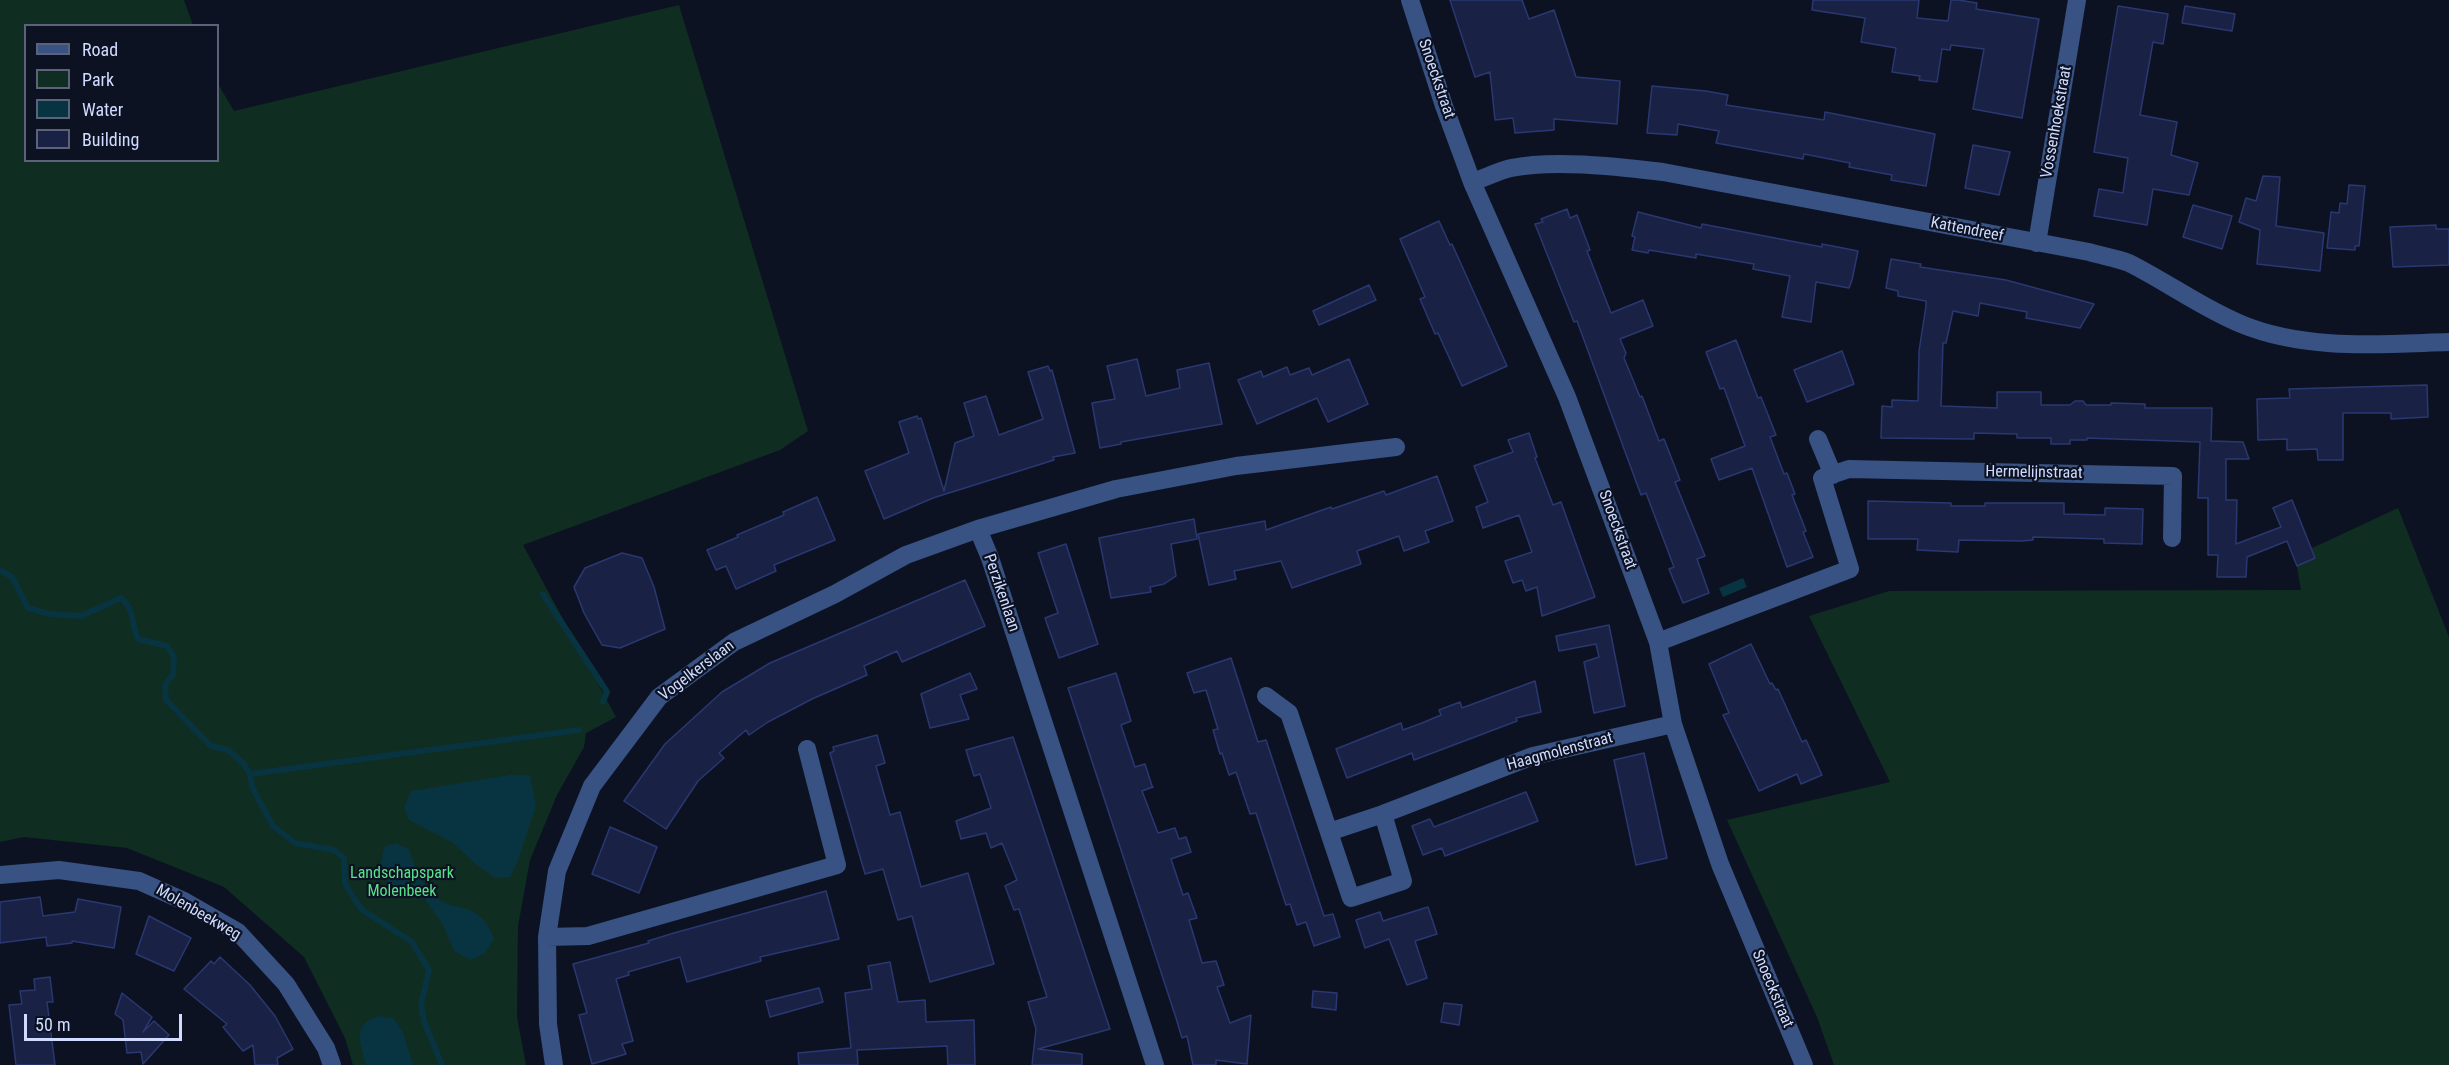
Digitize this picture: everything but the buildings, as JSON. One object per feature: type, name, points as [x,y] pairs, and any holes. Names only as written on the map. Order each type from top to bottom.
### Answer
[{"type":"street","name":"Snoeckstraat","points":[[1410,0],[1472,182],[1567,397],[1658,642],[1673,724],[1720,864],[1804,1065]]},
{"type":"street","name":"Vossenhoekstraat","points":[[2037,243],[2078,0]]},
{"type":"street","name":"Kattendreef","points":[[1472,182],[1511,168],[1603,165],[1663,172],[2089,252],[2127,262],[2213,311],[2277,336],[2327,343],[2449,342]]},
{"type":"street","points":[[1658,642],[1850,569],[1822,478],[1833,474],[1818,439]]},
{"type":"street","points":[[978,529],[1116,489],[1236,466],[1396,447]]},
{"type":"street","name":"Hermelijnstraat","points":[[1833,474],[1849,469],[2174,476],[2172,538]]},
{"type":"street","name":"Vogelkerslaan","points":[[554,1065],[548,1024],[547,937],[557,871],[592,786],[659,697],[734,642],[835,594],[906,555],[978,529]]},
{"type":"street","name":"Perzikenlaan","points":[[978,529],[990,558],[1155,1065]]},
{"type":"street","points":[[1266,696],[1289,713],[1350,898],[1403,881],[1383,814]]},
{"type":"street","name":"Haagmolenstraat","points":[[1329,832],[1383,814],[1527,758],[1673,724]]},
{"type":"street","points":[[547,937],[588,936],[837,865],[807,749]]},
{"type":"street","name":"Molenbeekweg","points":[[0,875],[59,870],[139,881],[184,901],[238,932],[286,984],[326,1048],[332,1065]]},
{"type":"green space","name":"Landschapspark Molenbeek","points":[[0,0],[184,0],[193,24],[24,24],[24,162],[219,162],[219,86],[234,111],[679,5],[808,431],[780,450],[523,545],[616,717],[586,733],[584,747],[557,795],[530,860],[518,926],[517,1017],[526,1065],[353,1065],[345,1038],[304,957],[224,887],[127,848],[24,837],[0,842]]},
{"type":"green space","points":[[2398,508],[2449,637],[2449,1065],[1834,1065],[1817,1017],[1727,820],[1890,782],[1809,616],[1889,591],[2301,590],[2295,556]]},
{"type":"water","points":[[1743,578],[1747,587],[1723,597],[1719,588]]},
{"type":"water","points":[[510,775],[530,775],[536,806],[510,877],[495,878],[453,843],[409,820],[404,807],[411,791]]},
{"type":"water","points":[[395,843],[409,849],[422,880],[432,893],[447,904],[469,910],[483,919],[494,939],[485,953],[471,960],[454,951],[443,925],[422,895],[389,885],[380,869],[384,847]]},
{"type":"water","points":[[380,1016],[393,1018],[403,1032],[413,1065],[366,1065],[360,1042],[361,1029],[371,1019]]},
{"type":"waterway","points":[[0,570],[12,577],[28,608],[49,614],[81,616],[121,598],[131,612],[138,639],[167,646],[174,657],[173,675],[165,685],[166,700],[211,746],[228,750],[244,764],[250,774],[252,787],[273,826],[295,843],[334,850],[344,858],[345,884],[361,909],[412,942],[429,970],[421,1005],[424,1021],[442,1065]]},
{"type":"waterway","points":[[543,594],[607,692],[603,702]]},
{"type":"waterway","points":[[250,774],[579,730]]}]
